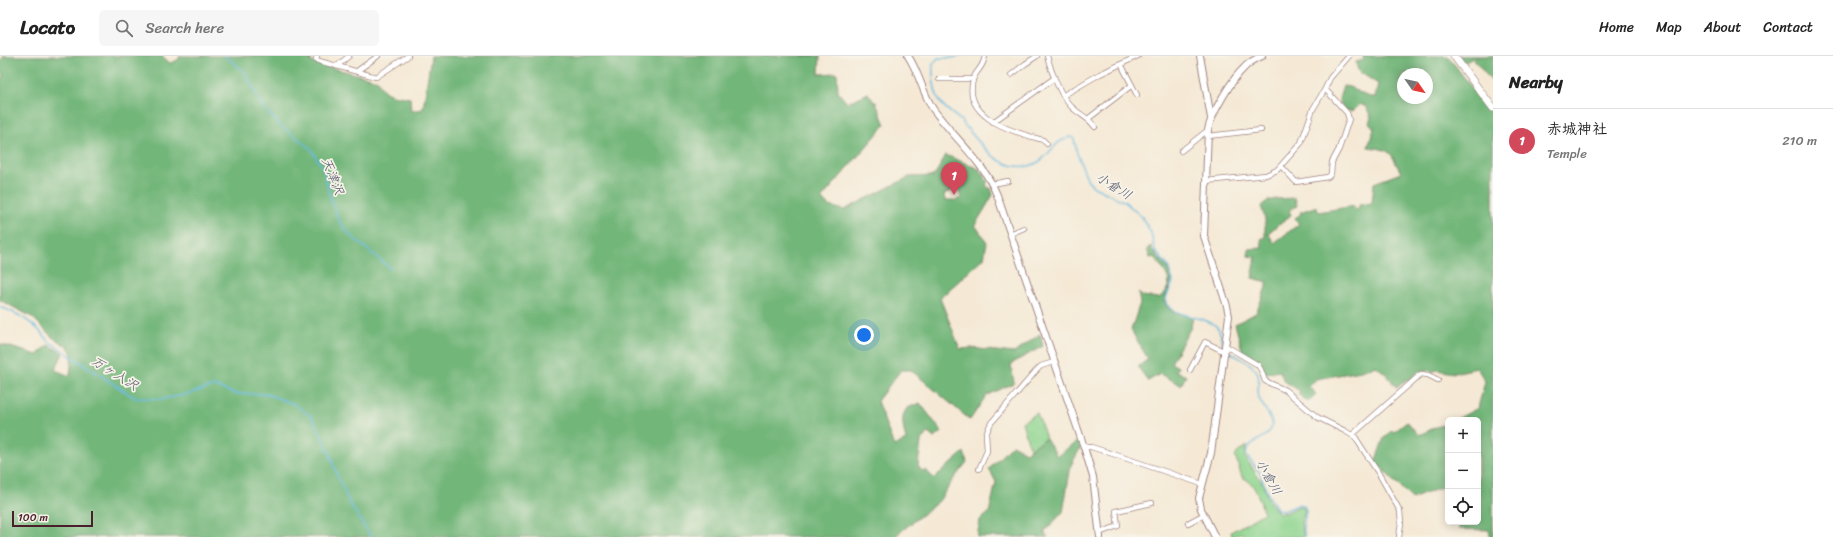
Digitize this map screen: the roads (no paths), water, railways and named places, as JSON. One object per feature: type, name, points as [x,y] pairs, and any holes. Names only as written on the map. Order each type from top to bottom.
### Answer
[{"type":"main road","points":[[1454,56],[1493,108]]},
{"type":"street","points":[[317,56],[315,58],[317,60],[377,76],[408,56]]},
{"type":"street","points":[[337,66],[349,56]]},
{"type":"street","points":[[357,71],[378,56]]},
{"type":"street","points":[[908,56],[930,104],[982,168],[992,184],[1084,447],[1092,477],[1100,535],[1118,526],[1116,511],[1152,503]]},
{"type":"street","points":[[985,56],[982,68],[973,79],[974,102],[993,122],[1010,131],[1043,140],[1047,144]]},
{"type":"street","points":[[1012,75],[1025,64],[1038,56]]},
{"type":"street","points":[[1047,56],[1053,78],[1071,107],[1089,118],[1095,127]]},
{"type":"street","points":[[1064,95],[1138,56]]},
{"type":"street","points":[[1200,56],[1211,118]]},
{"type":"street","points":[[1215,537],[1199,502],[1202,484],[1210,460],[1229,311],[1204,236],[1208,133],[1211,118],[1240,72],[1251,61],[1262,56]]},
{"type":"street","points":[[1206,181],[1266,175],[1281,166],[1301,143],[1311,112],[1330,78],[1349,56]]},
{"type":"street","points":[[1121,64],[1137,95]]},
{"type":"street","points":[[993,122],[1053,78]]},
{"type":"street","points":[[939,79],[973,79]]},
{"type":"street","points":[[1089,118],[1132,84]]},
{"type":"street","points":[[1281,166],[1296,182],[1328,177],[1330,174],[1332,162],[1344,136],[1349,119],[1347,113],[1325,89]]},
{"type":"street","points":[[1181,151],[1208,133],[1261,130]]},
{"type":"street","points":[[992,184],[1008,181]]},
{"type":"street","points":[[1010,234],[1024,228]]},
{"type":"street","points":[[1190,370],[1205,342],[1225,349],[1258,366],[1265,382],[1281,388],[1291,394],[1317,417],[1352,435],[1376,469],[1396,502],[1402,517],[1399,537]]},
{"type":"street","points":[[979,469],[987,451],[986,434],[991,423],[1041,366],[1054,362]]},
{"type":"street","points":[[1352,435],[1421,374],[1428,375],[1438,380]]},
{"type":"street","points":[[1084,447],[1091,447],[1202,484]]},
{"type":"street","points":[[1188,523],[1204,515]]},
{"type":"waterway","name":"天津沢","points":[[225,56],[244,71],[264,109],[281,126],[311,149],[323,169],[330,197],[339,221],[350,235],[391,269]]},
{"type":"waterway","name":"小倉川","points":[[959,56],[952,58],[938,58],[933,64],[935,89],[943,106],[961,121],[982,146],[998,159],[1007,164],[1017,166],[1029,166],[1035,164],[1046,156],[1059,142],[1071,137],[1074,139],[1077,153],[1088,181],[1094,187],[1125,202],[1142,217],[1151,233],[1155,251],[1168,266],[1173,281],[1166,299],[1168,306],[1180,313],[1204,320],[1216,326],[1220,332],[1222,343]]},
{"type":"waterway","name":"万ヶ入沢","points":[[0,307],[27,320],[48,341],[135,398],[162,399],[185,395],[214,386],[236,394],[267,394],[294,404],[312,417],[327,447],[350,504],[371,537]]},
{"type":"waterway","name":"小倉川","points":[[1228,351],[1254,367],[1258,373],[1258,395],[1268,413],[1272,425],[1271,429],[1265,436],[1249,446],[1246,455],[1260,473],[1268,495],[1278,510],[1284,511],[1300,504],[1305,507],[1306,511],[1303,527],[1305,537]]},
{"type":"place","name":"赤城神社","points":[[954,195]]}]
